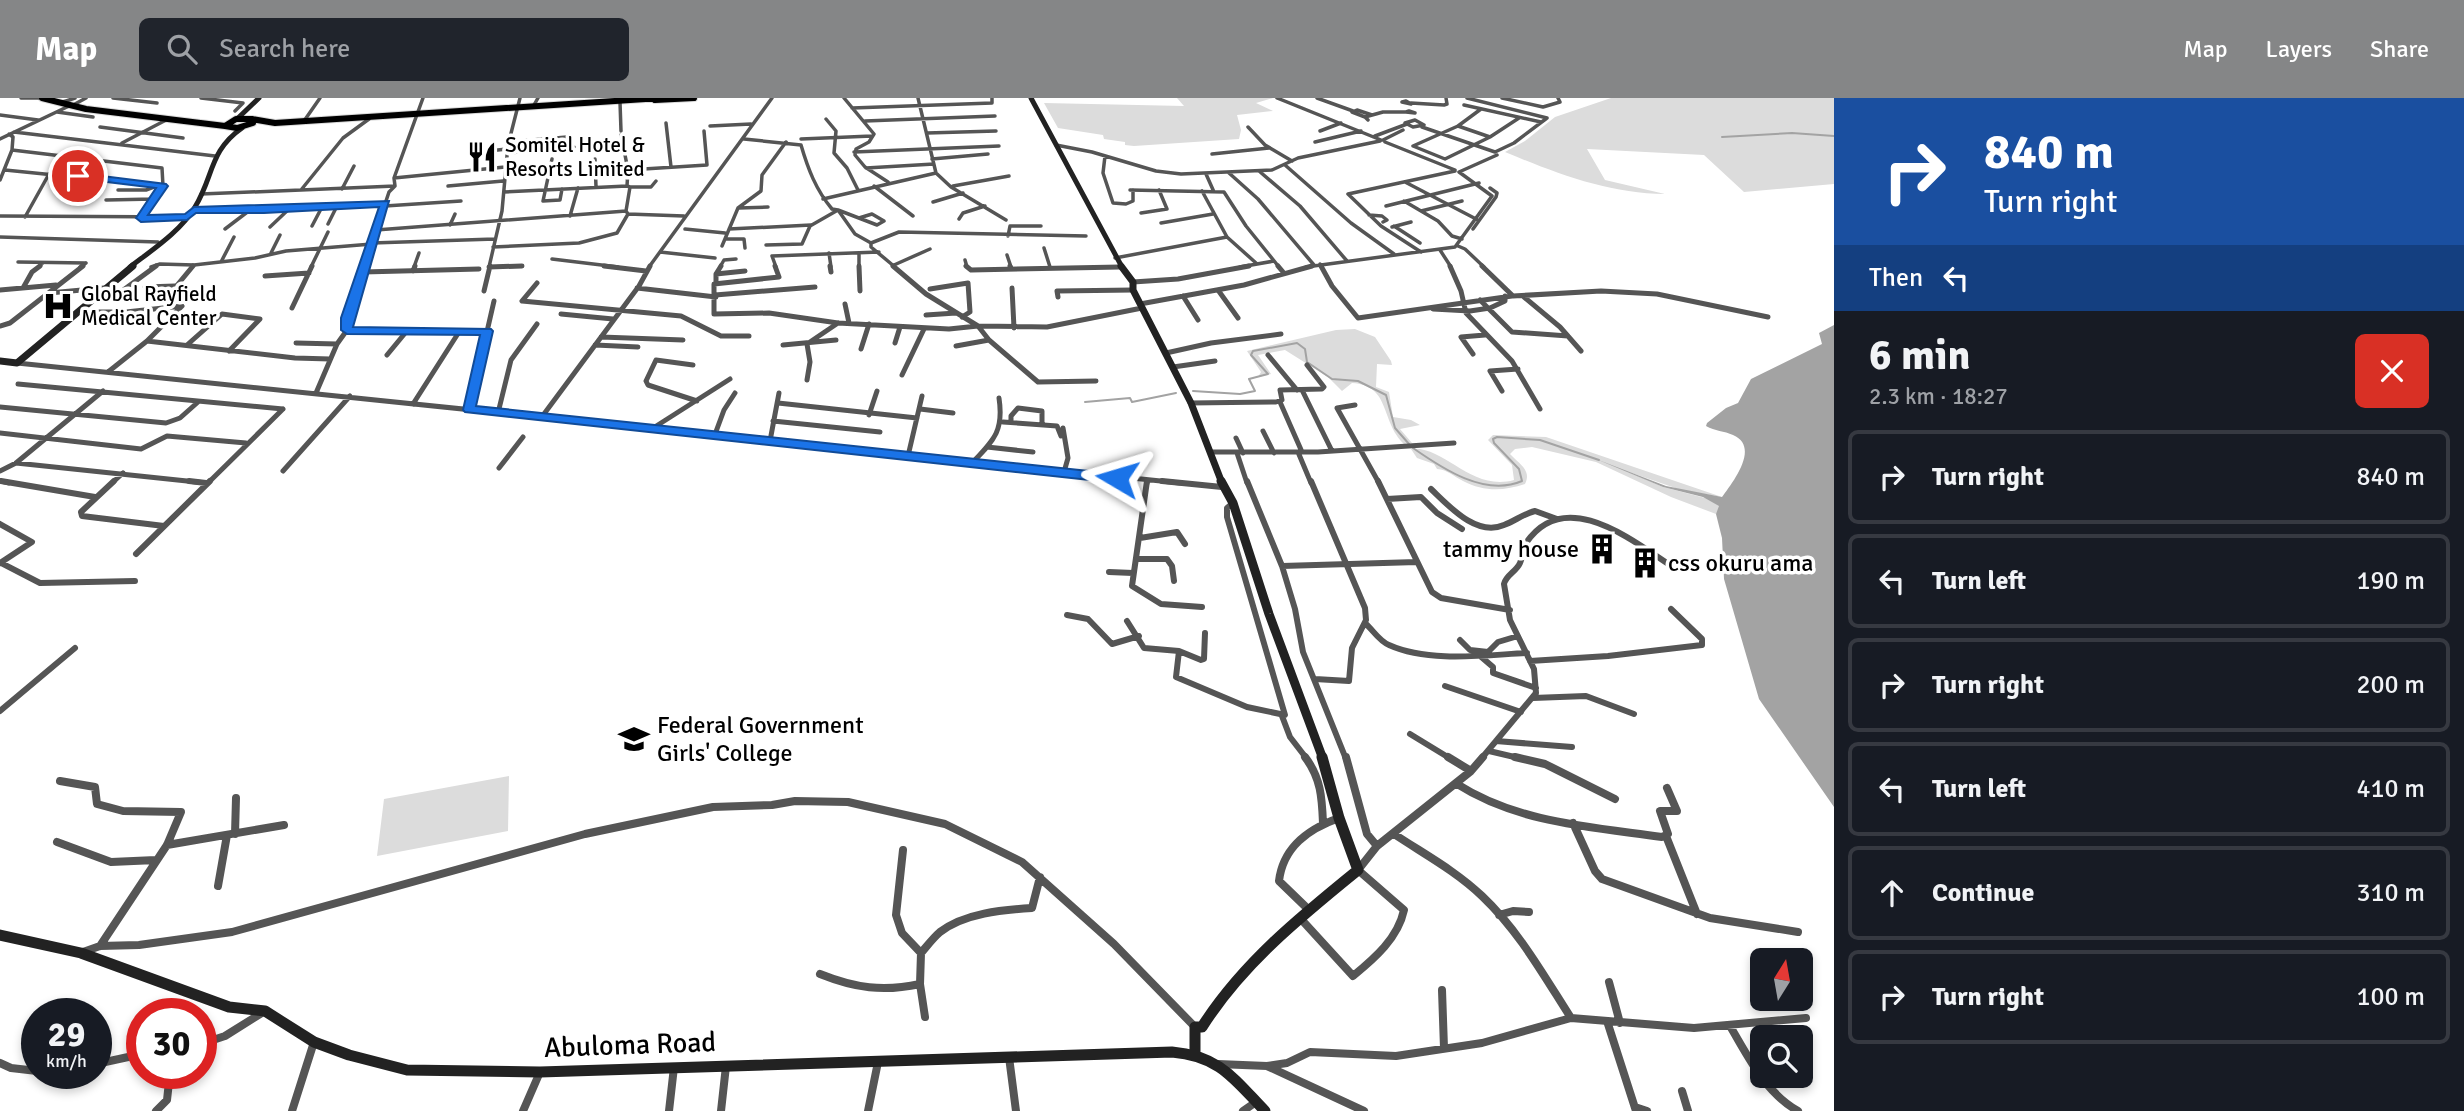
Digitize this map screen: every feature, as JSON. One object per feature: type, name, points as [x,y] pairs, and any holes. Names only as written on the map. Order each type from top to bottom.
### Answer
[{"type":"main road","points":[[41,98],[217,121],[250,116],[266,123],[661,98]]},
{"type":"main road","points":[[51,98],[228,130],[417,114]]},
{"type":"main road","points":[[516,107],[535,100],[694,98]]},
{"type":"main road","points":[[244,127],[253,123],[250,116]]},
{"type":"main road","points":[[228,130],[236,119]]},
{"type":"street","points":[[21,98],[41,98]]},
{"type":"street","points":[[6,135],[57,112],[70,102],[86,98]]},
{"type":"street","points":[[113,98],[157,103]]},
{"type":"street","points":[[201,98],[243,103],[235,111]]},
{"type":"street","points":[[230,101],[237,98]]},
{"type":"street","points":[[250,116],[259,98]]},
{"type":"street","points":[[304,121],[320,98]]},
{"type":"street","points":[[316,393],[337,344],[347,330],[347,318],[385,205],[395,186],[394,178],[423,98]]},
{"type":"street","points":[[484,292],[499,223],[508,142],[520,98]]},
{"type":"street","points":[[541,418],[637,288],[684,216],[772,98]]},
{"type":"street","points":[[844,98],[873,131],[872,136],[853,152]]},
{"type":"street","points":[[918,98],[936,173],[951,187],[1006,220]]},
{"type":"street","points":[[852,107],[992,103],[992,98]]},
{"type":"street","points":[[1031,98],[1133,286],[1212,452],[1222,487],[1233,503],[1269,614],[1329,776],[1339,818],[1358,870],[1404,910],[1403,920],[1353,976],[1279,881],[1279,874],[1293,844],[1324,823],[1339,818]]},
{"type":"street","points":[[1278,98],[1375,136],[1480,183],[1492,195],[1458,246]]},
{"type":"street","points":[[1317,98],[1323,98],[1366,119],[1372,115]]},
{"type":"street","points":[[1394,98],[1407,103],[1444,105],[1447,104],[1446,98]]},
{"type":"street","points":[[1056,145],[1167,173],[1228,173],[1259,171],[1285,165],[1292,161],[1382,140],[1412,127],[1422,127],[1495,152],[1514,143],[1547,117],[1467,98]]},
{"type":"street","points":[[1502,98],[1547,107],[1560,102],[1558,98]]},
{"type":"street","points":[[1513,100],[1520,98]]},
{"type":"street","points":[[493,247],[590,242],[617,233],[627,213],[629,186],[621,133],[622,100]]},
{"type":"street","points":[[1407,103],[1413,120]]},
{"type":"street","points":[[1464,105],[1541,122]]},
{"type":"street","points":[[1481,109],[1458,126],[1413,146],[1446,159],[1490,137],[1519,118]]},
{"type":"street","points":[[1353,111],[1372,115],[1410,112]]},
{"type":"street","points":[[57,112],[93,117]]},
{"type":"street","points":[[0,115],[39,120]]},
{"type":"street","points":[[865,121],[995,116]]},
{"type":"street","points":[[120,144],[169,118]]},
{"type":"street","points":[[301,190],[343,138],[369,118]]},
{"type":"street","points":[[826,119],[834,127],[837,137],[834,153],[858,190]]},
{"type":"street","points":[[1375,136],[1413,120],[1424,124],[1422,127]]},
{"type":"street","points":[[666,123],[671,167]]},
{"type":"street","points":[[1320,131],[1341,123]]},
{"type":"street","points":[[710,126],[751,124]]},
{"type":"street","points":[[1407,124],[1412,127]]},
{"type":"street","points":[[1458,126],[1490,137]]},
{"type":"street","points":[[100,127],[183,138]]},
{"type":"street","points":[[1248,127],[1269,148],[1292,161]]},
{"type":"street","points":[[17,363],[194,210],[228,130]]},
{"type":"street","points":[[628,170],[707,165],[704,131]]},
{"type":"street","points":[[927,133],[996,131]]},
{"type":"street","points":[[1315,142],[1361,131]]},
{"type":"street","points":[[1383,133],[1389,136]]},
{"type":"street","points":[[6,135],[120,144],[215,156]]},
{"type":"street","points":[[0,180],[12,150],[13,137],[6,135]]},
{"type":"street","points":[[801,139],[872,136]]},
{"type":"street","points":[[508,142],[567,137]]},
{"type":"street","points":[[744,139],[801,145],[811,179],[832,209],[877,225],[884,222],[872,215],[859,218]]},
{"type":"street","points":[[722,246],[738,208],[761,191],[762,175],[786,142]]},
{"type":"street","points":[[853,152],[999,146]]},
{"type":"street","points":[[470,153],[574,147]]},
{"type":"street","points":[[1212,154],[1269,148]]},
{"type":"street","points":[[12,150],[156,166],[164,170],[163,186],[142,217]]},
{"type":"street","points":[[853,152],[866,168],[888,182]]},
{"type":"street","points":[[866,168],[988,154]]},
{"type":"street","points":[[1422,252],[1385,228],[1348,194],[1457,172],[1497,155]]},
{"type":"street","points":[[1105,156],[1102,162],[1106,188],[1113,203],[1126,204],[1133,201],[1131,190],[1225,193],[1246,226],[1283,272]]},
{"type":"street","points":[[552,159],[543,201],[560,200],[562,189]]},
{"type":"street","points":[[595,159],[596,187]]},
{"type":"street","points":[[1285,165],[1351,223],[1394,254]]},
{"type":"street","points":[[342,189],[354,166]]},
{"type":"street","points":[[394,178],[505,167]]},
{"type":"street","points":[[5,170],[156,187]]},
{"type":"street","points":[[1259,171],[1300,206],[1322,236],[1347,261]]},
{"type":"street","points":[[25,217],[38,196],[42,179],[49,173]]},
{"type":"street","points":[[823,199],[936,173]]},
{"type":"street","points":[[1228,173],[1258,199],[1317,265],[1358,318],[1505,296],[1601,291],[1687,299],[1768,317]]},
{"type":"street","points":[[1206,174],[1214,192]]},
{"type":"street","points":[[951,187],[1009,176]]},
{"type":"street","points":[[448,186],[503,181]]},
{"type":"street","points":[[503,192],[651,187],[656,181]]},
{"type":"street","points":[[1405,182],[1477,220]]},
{"type":"street","points":[[1386,206],[1480,183]]},
{"type":"street","points":[[118,190],[146,190],[163,186]]},
{"type":"street","points":[[201,194],[395,186]]},
{"type":"street","points":[[874,186],[913,216]]},
{"type":"street","points":[[570,216],[578,188]]},
{"type":"street","points":[[1141,213],[1167,209],[1160,190]]},
{"type":"street","points":[[1202,191],[1227,237],[1256,263]]},
{"type":"street","points":[[933,202],[964,193]]},
{"type":"street","points":[[106,200],[154,199]]},
{"type":"street","points":[[194,210],[289,209],[461,201]]},
{"type":"street","points":[[1404,201],[1443,225],[1452,236],[1463,238]]},
{"type":"street","points":[[1421,211],[1462,201]]},
{"type":"street","points":[[328,224],[337,206]]},
{"type":"street","points":[[959,219],[963,213],[985,206]]},
{"type":"street","points":[[312,226],[322,207]]},
{"type":"street","points":[[738,208],[768,207]]},
{"type":"street","points":[[270,227],[289,209]]},
{"type":"street","points":[[225,229],[250,210]]},
{"type":"street","points":[[685,229],[727,231],[811,225],[838,210]]},
{"type":"street","points":[[838,210],[845,223],[863,241],[871,243],[899,233],[1086,236]]},
{"type":"street","points":[[376,230],[627,213],[684,216]]},
{"type":"street","points":[[450,225],[455,214]]},
{"type":"street","points":[[1161,223],[1213,214]]},
{"type":"street","points":[[1369,215],[1382,216],[1387,220],[1383,222]]},
{"type":"street","points":[[0,216],[187,217]]},
{"type":"street","points":[[1385,228],[1411,222]]},
{"type":"street","points":[[766,245],[802,244],[811,225]]},
{"type":"street","points":[[1008,236],[1010,226],[1041,226]]},
{"type":"street","points":[[1394,226],[1420,243]]},
{"type":"street","points":[[292,308],[328,232]]},
{"type":"street","points":[[271,253],[280,235]]},
{"type":"street","points":[[0,237],[158,242]]},
{"type":"street","points":[[221,262],[234,237]]},
{"type":"street","points":[[965,260],[967,268],[971,270],[1050,268],[1118,262],[1227,237]]},
{"type":"street","points":[[122,292],[154,266],[194,265],[320,248],[495,239]]},
{"type":"street","points":[[726,240],[744,239],[744,248]]},
{"type":"street","points":[[871,243],[872,247],[926,294],[978,326],[989,340],[1038,382],[1081,383],[1096,380]]},
{"type":"street","points":[[736,259],[724,260],[716,274],[714,314],[769,313],[838,323],[924,329],[1060,326],[1317,265],[1458,246],[1465,249],[1513,296]]},
{"type":"street","points":[[1044,248],[1050,268]]},
{"type":"street","points":[[894,265],[930,249]]},
{"type":"street","points":[[1440,250],[1447,258],[1467,302],[1466,311],[1518,369],[1540,409]]},
{"type":"street","points":[[716,282],[779,277],[780,273],[772,256],[879,251]]},
{"type":"street","points":[[660,252],[693,253],[697,258],[715,258]]},
{"type":"street","points":[[413,271],[419,253]]},
{"type":"street","points":[[829,253],[831,272]]},
{"type":"street","points":[[859,253],[860,291]]},
{"type":"street","points":[[1007,255],[1011,269]]},
{"type":"street","points":[[552,259],[646,271]]},
{"type":"street","points":[[1058,297],[1057,291],[1133,286],[1274,261]]},
{"type":"street","points":[[0,326],[10,323],[86,263],[18,262]]},
{"type":"street","points":[[23,288],[32,272],[45,262]]},
{"type":"street","points":[[169,295],[194,265]]},
{"type":"street","points":[[489,267],[522,267]]},
{"type":"street","points":[[363,272],[478,269]]},
{"type":"street","points":[[716,274],[745,271]]},
{"type":"street","points":[[265,276],[309,273]]},
{"type":"street","points":[[930,289],[968,283],[970,312],[962,317]]},
{"type":"street","points":[[537,284],[522,301],[681,316],[721,336],[749,336]]},
{"type":"street","points":[[0,290],[56,285]]},
{"type":"street","points":[[145,287],[175,286]]},
{"type":"street","points":[[637,288],[715,296],[815,287]]},
{"type":"street","points":[[49,293],[104,288]]},
{"type":"street","points":[[1012,288],[1014,327]]},
{"type":"street","points":[[1217,290],[1238,318]]},
{"type":"street","points":[[1183,296],[1198,320]]},
{"type":"street","points":[[1429,308],[1466,311],[1488,308],[1497,306],[1505,300],[1505,296]]},
{"type":"street","points":[[1522,296],[1541,309],[1581,351]]},
{"type":"street","points":[[1480,300],[1518,334],[1567,336]]},
{"type":"street","points":[[469,410],[494,301]]},
{"type":"street","points":[[845,304],[849,323]]},
{"type":"street","points":[[77,312],[126,312],[182,306],[147,341],[107,372]]},
{"type":"street","points":[[926,315],[956,313]]},
{"type":"street","points":[[187,345],[222,314],[260,319],[229,351]]},
{"type":"street","points":[[561,314],[612,319]]},
{"type":"street","points":[[807,380],[810,362],[807,344],[838,323]]},
{"type":"street","points":[[498,413],[511,360],[537,324]]},
{"type":"street","points":[[861,349],[869,324]]},
{"type":"street","points":[[895,344],[900,327]]},
{"type":"street","points":[[902,375],[924,329]]},
{"type":"street","points":[[347,330],[487,331]]},
{"type":"street","points":[[387,355],[406,332]]},
{"type":"street","points":[[413,404],[459,332]]},
{"type":"street","points":[[1166,353],[1211,343],[1281,334]]},
{"type":"street","points":[[1473,354],[1461,337],[1485,335]]},
{"type":"street","points":[[601,337],[682,340]]},
{"type":"street","points":[[783,345],[836,340]]},
{"type":"street","points":[[956,346],[989,340]]},
{"type":"street","points":[[147,341],[330,359]]},
{"type":"street","points":[[296,343],[337,344]]},
{"type":"street","points":[[595,345],[638,347]]},
{"type":"street","points":[[1268,355],[1300,390],[1332,451]]},
{"type":"street","points":[[693,365],[681,361],[656,360],[652,363],[646,381],[648,385],[697,401]]},
{"type":"street","points":[[0,361],[350,396],[649,431],[1222,487]]},
{"type":"street","points":[[1173,368],[1215,361]]},
{"type":"street","points":[[1307,365],[1324,387],[1280,390],[1280,402],[1365,608],[1365,623],[1352,648],[1349,681],[1315,679]]},
{"type":"street","points":[[1502,391],[1490,371],[1518,369]]},
{"type":"street","points":[[649,431],[730,379]]},
{"type":"street","points":[[18,384],[283,409],[136,554]]},
{"type":"street","points":[[0,471],[16,463],[103,390]]},
{"type":"street","points":[[869,415],[877,391]]},
{"type":"street","points":[[714,437],[724,410],[735,393]]},
{"type":"street","points":[[770,441],[779,393]]},
{"type":"street","points":[[283,471],[350,396]]},
{"type":"street","points":[[908,456],[922,396]]},
{"type":"street","points":[[972,463],[987,447],[1003,422],[999,398]]},
{"type":"street","points":[[0,407],[166,423],[180,418],[198,402]]},
{"type":"street","points":[[1190,403],[1280,402]]},
{"type":"street","points":[[778,403],[869,415],[917,418]]},
{"type":"street","points":[[1355,405],[1337,408],[1387,499],[1432,592],[1441,598],[1510,610]]},
{"type":"street","points":[[1011,422],[1011,416],[1018,408],[1042,411],[1042,425]]},
{"type":"street","points":[[920,409],[953,413]]},
{"type":"street","points":[[773,421],[880,432]]},
{"type":"street","points":[[1003,422],[1058,426],[1061,436]]},
{"type":"street","points":[[1063,428],[1068,457],[1064,472]]},
{"type":"street","points":[[1263,431],[1273,453]]},
{"type":"street","points":[[0,433],[141,449],[167,436],[246,443]]},
{"type":"street","points":[[499,468],[523,437]]},
{"type":"street","points":[[1236,438],[1259,516],[1282,566],[1295,608],[1303,652],[1352,771],[1367,834],[1377,846]]},
{"type":"street","points":[[1212,452],[1361,450],[1454,443]]},
{"type":"street","points":[[987,447],[1033,452]]},
{"type":"street","points":[[16,463],[206,483]]},
{"type":"street","points":[[123,474],[95,497],[81,512],[82,516],[164,526]]},
{"type":"street","points":[[1147,480],[1138,559],[1132,586],[1152,600],[1169,606],[1202,607]]},
{"type":"street","points":[[0,481],[59,488],[95,497]]},
{"type":"street","points":[[1431,489],[1469,520],[1484,528],[1494,527],[1536,510],[1545,511],[1557,519]]},
{"type":"street","points":[[1387,499],[1421,497],[1437,513],[1462,529]]},
{"type":"street","points":[[1233,503],[1227,508],[1227,517],[1286,712],[1282,716]]},
{"type":"street","points":[[1195,1027],[1202,1027],[1210,1013],[1245,973],[1305,914],[1358,870],[1377,846],[1471,771],[1533,698],[1536,688],[1529,657],[1510,620],[1504,592],[1504,579],[1518,567],[1525,543],[1557,519],[1576,514],[1599,521],[1676,569]]},
{"type":"street","points":[[0,524],[32,542],[0,563]]},
{"type":"street","points":[[1140,538],[1177,532],[1185,544]]},
{"type":"street","points":[[1138,559],[1167,559],[1172,566],[1174,581]]},
{"type":"street","points":[[1282,566],[1417,562]]},
{"type":"street","points":[[0,563],[40,583],[135,581]]},
{"type":"street","points":[[1109,572],[1133,573]]},
{"type":"street","points":[[1365,623],[1387,645],[1411,651],[1529,657],[1618,655],[1702,646],[1702,639],[1671,609]]},
{"type":"street","points":[[1067,615],[1088,619],[1110,644],[1139,636]]},
{"type":"street","points":[[1127,621],[1139,636],[1144,648],[1180,651],[1203,660],[1205,633]]},
{"type":"street","points":[[1460,640],[1475,653],[1488,652],[1498,642],[1518,636]]},
{"type":"street","points":[[0,710],[75,648]]},
{"type":"street","points":[[1180,651],[1176,677],[1224,698],[1282,716]]},
{"type":"street","points":[[1479,655],[1493,667],[1493,673],[1536,688]]},
{"type":"street","points":[[1445,686],[1521,712]]},
{"type":"street","points":[[1533,698],[1586,696],[1634,714]]},
{"type":"street","points":[[1282,716],[1290,737],[1315,770],[1322,794],[1324,823]]},
{"type":"street","points":[[1410,734],[1471,771]]},
{"type":"street","points":[[1496,741],[1572,747]]},
{"type":"street","points":[[1489,751],[1545,764],[1603,796],[1615,799]]},
{"type":"street","points":[[60,781],[95,788],[95,802],[99,807],[112,810],[181,812],[167,845],[100,946]]},
{"type":"street","points":[[1457,784],[1470,795],[1505,808],[1573,823],[1666,836]]},
{"type":"street","points":[[1667,788],[1677,809],[1676,812],[1660,811],[1668,834],[1666,836],[1696,914]]},
{"type":"street","points":[[218,886],[231,834],[236,798]]},
{"type":"street","points":[[81,953],[100,946],[139,945],[232,932],[584,834],[713,807],[824,801],[880,807],[945,824],[1022,863],[1114,944],[1195,1027],[1195,1055]]},
{"type":"street","points":[[1573,823],[1595,871],[1602,879],[1696,914],[1747,926],[1798,932]]},
{"type":"street","points":[[167,845],[284,825]]},
{"type":"street","points":[[1394,834],[1467,883],[1499,915],[1523,945],[1571,1018]]},
{"type":"street","points":[[57,842],[111,862],[156,860]]},
{"type":"street","points":[[904,850],[896,896],[898,924],[901,932],[920,953],[920,984],[925,1017]]},
{"type":"street","points":[[920,953],[939,932],[965,920],[1014,908],[1032,908],[1040,877]]},
{"type":"street","points":[[1499,915],[1513,911],[1529,912]]},
{"type":"street","name":"Abuloma Road","points":[[0,935],[81,953],[229,1007],[265,1011],[314,1042],[349,1055],[407,1070],[540,1072],[1162,1052],[1195,1055],[1217,1064],[1260,1106]]},
{"type":"street","points":[[820,974],[850,987],[875,991],[920,984]]},
{"type":"street","points":[[1609,982],[1620,1023]]},
{"type":"street","points":[[1442,990],[1440,1013],[1444,1027],[1444,1048]]},
{"type":"street","points":[[217,1039],[265,1011]]},
{"type":"street","points":[[1217,1064],[1266,1066],[1287,1063],[1310,1052],[1396,1056],[1482,1043],[1571,1018],[1585,1017],[1656,1027],[1730,1026],[1806,1018]]},
{"type":"street","points":[[1607,1021],[1636,1109],[1647,1111]]},
{"type":"street","points":[[1730,1026],[1764,1082],[1786,1106],[1798,1111]]},
{"type":"street","points":[[292,1111],[314,1042]]},
{"type":"street","points":[[1009,1057],[1016,1111]]},
{"type":"street","points":[[868,1111],[878,1062]]},
{"type":"street","points":[[0,1063],[21,1069]]},
{"type":"street","points":[[721,1111],[726,1066]]},
{"type":"street","points":[[1266,1066],[1364,1111]]},
{"type":"street","points":[[669,1111],[674,1067]]},
{"type":"street","points":[[523,1111],[540,1072]]},
{"type":"street","points":[[156,1111],[167,1100],[168,1089]]},
{"type":"street","points":[[1682,1091],[1688,1111]]},
{"type":"street","points":[[1243,1111],[1260,1106]]},
{"type":"shaded area","points":[[1177,98],[1273,98],[1256,103],[1273,111],[1237,115],[1241,130],[1239,139],[1134,146],[1104,139],[1103,135],[1058,128],[1044,103],[1184,106]]},
{"type":"shaded area","points":[[1611,98],[1834,98],[1834,184],[1744,192],[1704,155],[1587,149],[1605,180],[1665,194],[1644,193],[1583,181],[1505,152],[1525,141],[1555,117]]},
{"type":"shaded area","points":[[1834,325],[1834,807],[1759,699],[1724,579],[1722,538],[1716,514],[1719,506],[1703,497],[1663,487],[1596,459],[1666,486],[1722,497],[1742,465],[1744,448],[1741,441],[1733,435],[1709,428],[1707,423],[1726,408],[1738,403],[1751,379],[1822,344],[1819,333]]},
{"type":"shaded area","points":[[1355,329],[1375,337],[1391,361],[1392,365],[1377,364],[1376,387],[1389,392],[1393,417],[1411,420],[1420,425],[1400,429],[1412,443],[1404,444],[1396,435],[1384,406],[1373,390],[1352,383],[1342,391],[1328,377],[1285,350],[1258,355],[1271,374],[1258,377],[1261,372],[1247,351],[1336,330]]},
{"type":"shaded area","points":[[1493,435],[1546,437],[1722,497],[1681,490],[1626,471],[1663,487],[1709,499],[1720,506],[1719,510],[1716,514],[1671,497],[1596,462],[1532,447],[1515,449],[1510,454],[1526,471],[1525,484],[1494,489],[1471,485],[1437,469],[1434,464],[1417,458],[1411,449],[1435,454],[1484,480],[1514,480],[1512,465],[1488,440]]},
{"type":"shaded area","points":[[509,776],[508,831],[377,856],[384,799]]},
{"type":"waterway","points":[[1722,137],[1792,133],[1834,136]]},
{"type":"waterway","points":[[1193,391],[1240,394],[1255,391],[1249,379],[1268,374],[1251,355],[1253,351],[1297,343],[1305,349],[1307,362],[1332,379],[1358,381],[1386,395],[1395,428],[1409,444]]},
{"type":"waterway","points":[[1085,402],[1130,398],[1132,402],[1176,393]]},
{"type":"waterway","points":[[1413,448],[1451,472],[1494,486],[1522,481],[1519,469],[1494,443],[1493,439],[1497,437],[1540,440],[1599,460]]},
{"type":"place","name":"Somitel Hotel & Resorts Limited","points":[[482,157]]},
{"type":"place","name":"Global Rayfield Medical Center","points":[[58,306]]},
{"type":"place","name":"tammy house","points":[[1602,549]]},
{"type":"place","name":"css okuru ama","points":[[1645,563]]},
{"type":"place","name":"Federal Government Girls' College","points":[[634,739]]},
{"type":"route","points":[[78,176],[163,186],[141,218],[187,217],[194,210],[264,210],[386,204],[347,318],[347,330],[487,331],[469,410],[1117,478]]}]
